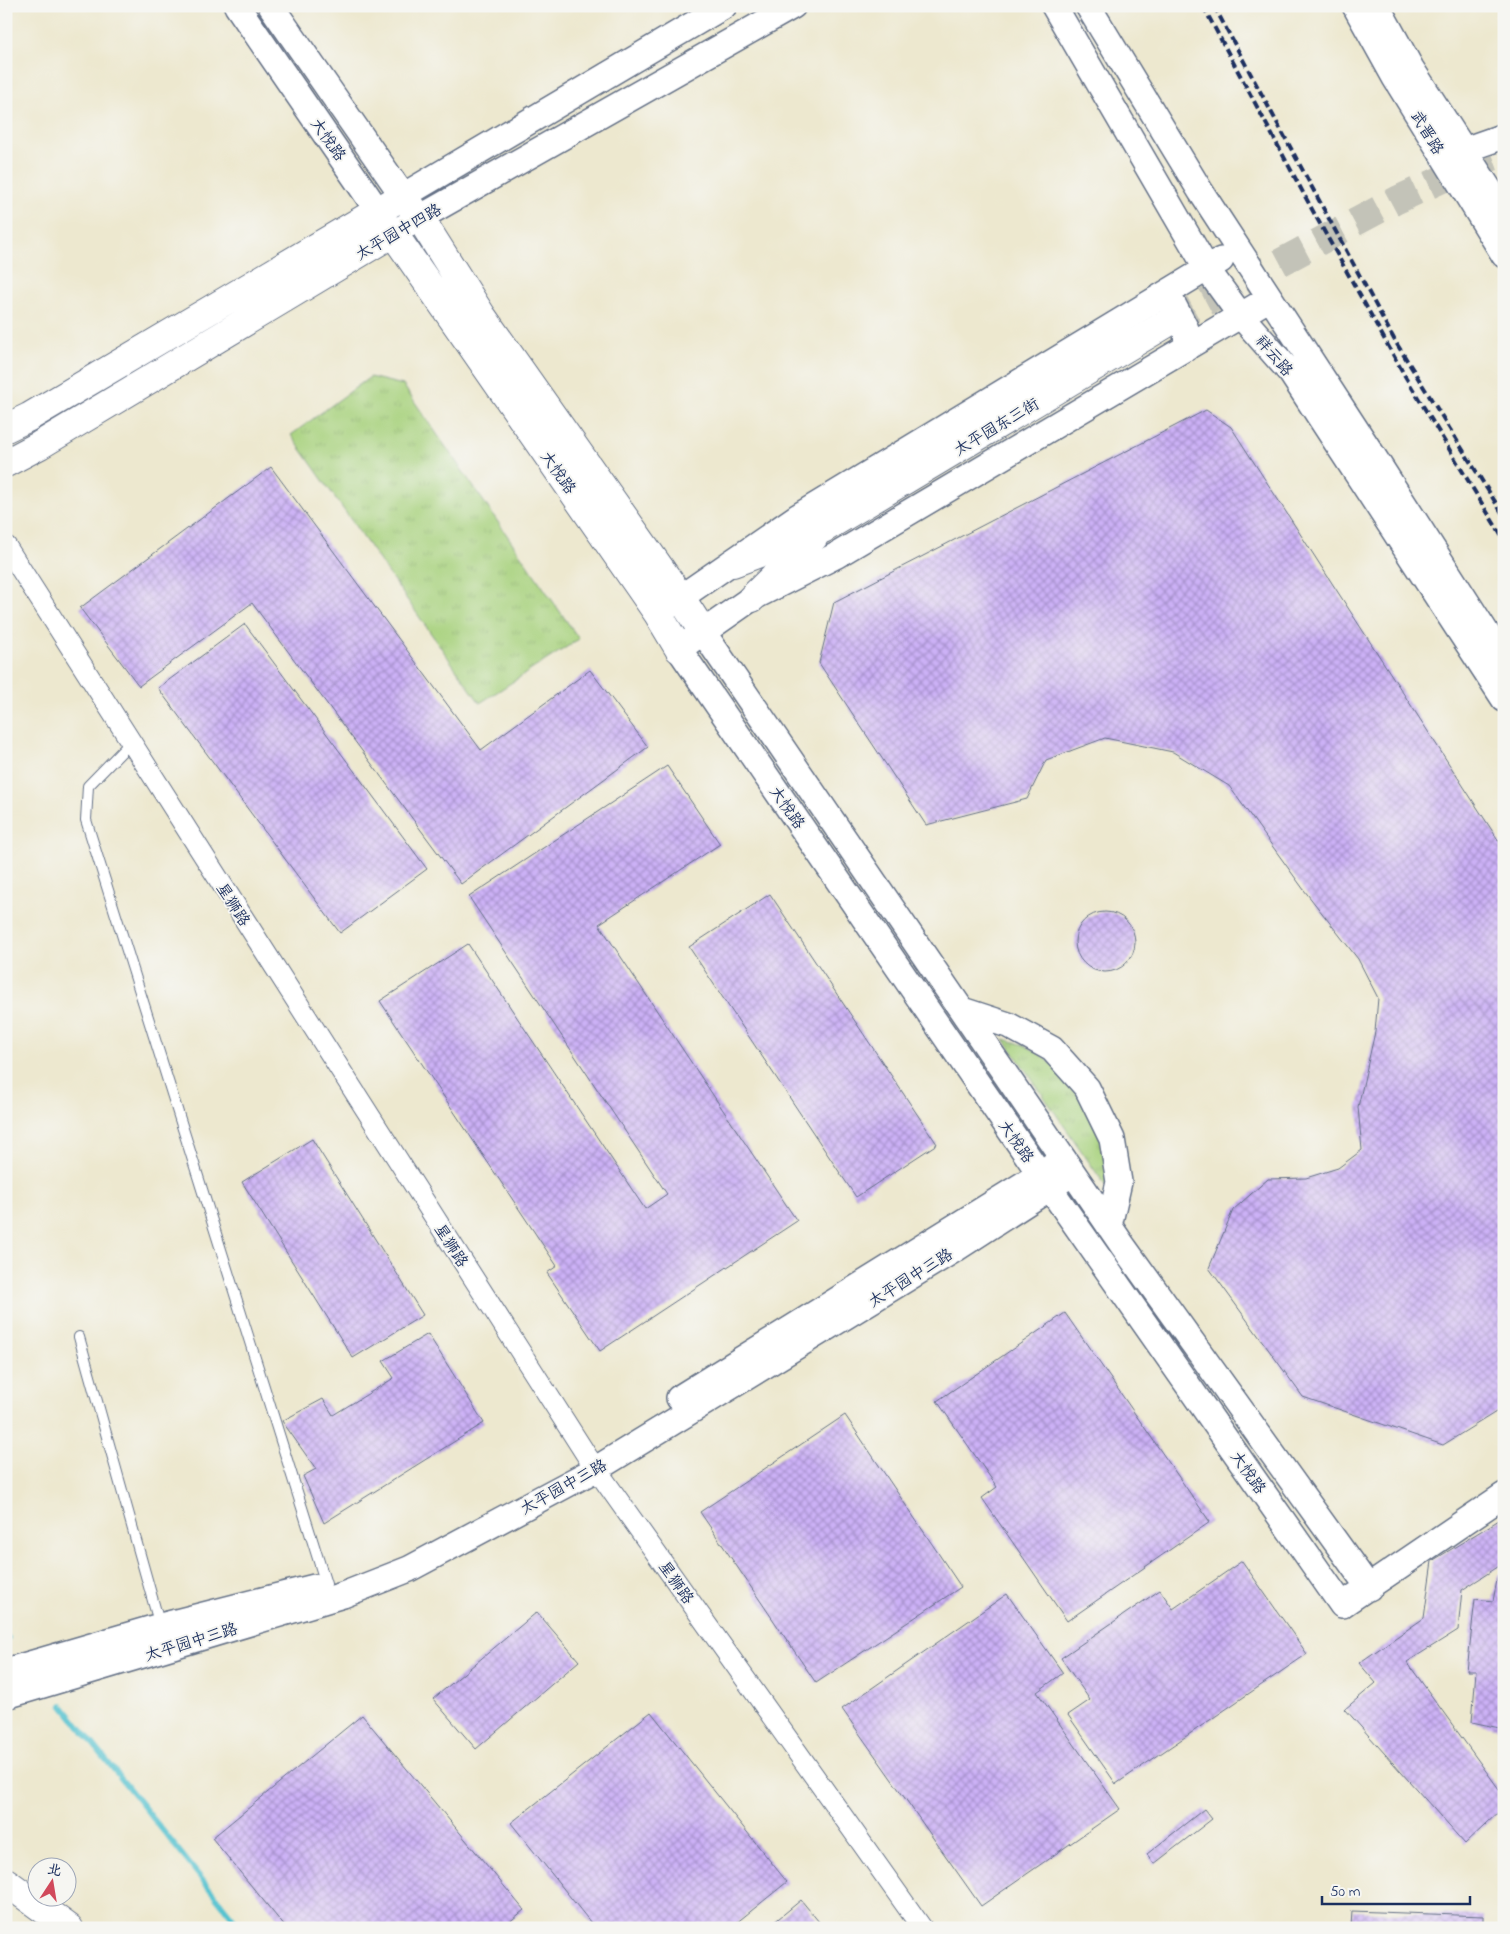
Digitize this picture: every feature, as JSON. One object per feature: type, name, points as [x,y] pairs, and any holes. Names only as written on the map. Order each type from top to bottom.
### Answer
[{"type":"main road","points":[[6,428],[29,417],[403,196],[420,218],[482,316],[704,632]]},
{"type":"main road","name":"太平园中四路","points":[[6,463],[40,445],[393,234]]},
{"type":"main road","name":"大悦路","points":[[393,234],[658,614],[679,648]]},
{"type":"main road","name":"太平园东三街","points":[[822,529],[1165,310]]},
{"type":"main road","points":[[732,563],[822,529]]},
{"type":"main road","points":[[752,598],[822,529]]},
{"type":"main road","points":[[6,1882],[69,1928]]},
{"type":"main road","points":[[6,1889],[41,1928]]},
{"type":"street","name":"大悦路","points":[[237,6],[379,210],[393,234]]},
{"type":"street","points":[[271,6],[403,196],[724,6]]},
{"type":"street","name":"太平园中四路","points":[[393,234],[793,6]]},
{"type":"street","name":"祥云路","points":[[1054,6],[1207,269],[1242,316],[1291,373],[1504,699]]},
{"type":"street","name":"祥云路","points":[[1088,6],[1201,192],[1504,660]]},
{"type":"street","name":"武晋路","points":[[1355,6],[1395,78],[1453,154],[1504,212]]},
{"type":"street","name":"武晋路","points":[[1377,6],[1411,68],[1453,154]]},
{"type":"street","points":[[1453,154],[1504,136]]},
{"type":"street","name":"武晋路","points":[[1487,192],[1504,255]]},
{"type":"street","points":[[1165,310],[1207,269],[1238,249]]},
{"type":"street","points":[[679,648],[752,598],[837,555],[1270,298]]},
{"type":"street","points":[[658,614],[797,517],[1173,304],[1186,329],[1187,348]]},
{"type":"street","name":"星狮路","points":[[6,546],[592,1463],[922,1928]]},
{"type":"street","points":[[704,632],[1109,1226],[1369,1588],[1504,1495]]},
{"type":"street","name":"大悦路","points":[[679,648],[1045,1181],[1342,1605],[1369,1588]]},
{"type":"street","points":[[962,1010],[1008,1025],[1052,1049],[1086,1088],[1112,1139],[1119,1182],[1109,1226]]},
{"type":"street","name":"太平园中三路","points":[[6,1696],[343,1595],[408,1569],[592,1463],[1068,1165]]},
{"type":"street","name":"太平园中三路","points":[[6,1671],[160,1626],[326,1584],[408,1553],[592,1463]]},
{"type":"lane","points":[[131,742],[88,786],[86,820],[326,1584]]},
{"type":"lane","points":[[79,1337],[160,1626]]},
{"type":"green space","points":[[370,377],[403,385],[579,639],[480,703],[291,435]]},
{"type":"green space","points":[[1004,1039],[1026,1046],[1041,1055],[1054,1066],[1079,1095],[1089,1111],[1104,1144],[1109,1163],[1107,1188]]},
{"type":"building","points":[[1206,410],[1231,427],[1504,849],[1504,1407],[1443,1445],[1303,1397],[1209,1268],[1233,1210],[1268,1179],[1306,1178],[1338,1168],[1362,1150],[1358,1107],[1375,1032],[1378,998],[1358,959],[1304,890],[1229,786],[1173,752],[1105,738],[1046,760],[1027,799],[926,825],[819,663],[834,602]]},
{"type":"building","points":[[271,467],[481,750],[590,670],[648,747],[461,884],[252,603],[139,686],[80,608]]},
{"type":"building","points":[[245,624],[427,869],[340,933],[158,688]]},
{"type":"building","points":[[667,766],[720,844],[599,924],[797,1221],[600,1351],[547,1273],[557,1266],[380,1001],[468,944],[645,1209],[667,1194],[469,897]]},
{"type":"building","points":[[770,894],[937,1144],[856,1197],[689,947]]},
{"type":"building","points":[[1105,912],[1117,914],[1130,925],[1135,942],[1133,954],[1122,967],[1105,972],[1093,970],[1080,959],[1075,942],[1077,930],[1088,917]]},
{"type":"building","points":[[312,1139],[423,1315],[353,1358],[242,1182]]},
{"type":"building","points":[[1065,1313],[1210,1522],[1067,1621],[982,1498],[997,1487],[937,1401]]},
{"type":"building","points":[[428,1334],[484,1423],[324,1523],[303,1476],[316,1469],[282,1421],[323,1399],[333,1415],[394,1378],[383,1361]]},
{"type":"building","points":[[845,1415],[961,1587],[816,1683],[700,1512]]},
{"type":"building","points":[[1504,1517],[1504,1563],[1462,1590],[1458,1630],[1407,1662],[1504,1796],[1504,1807],[1465,1844],[1345,1709],[1376,1683],[1359,1663],[1424,1618],[1432,1561]]},
{"type":"building","points":[[1242,1561],[1307,1654],[1116,1784],[1068,1715],[1090,1700],[1061,1658],[1160,1590],[1173,1609]]},
{"type":"building","points":[[1504,1571],[1504,1729],[1472,1722],[1476,1671],[1467,1671],[1475,1599],[1493,1601],[1498,1575]]},
{"type":"building","points":[[1007,1594],[1063,1673],[1037,1692],[1120,1809],[981,1906],[842,1709]]},
{"type":"building","points":[[537,1612],[579,1661],[476,1749],[433,1699]]},
{"type":"building","points":[[651,1712],[787,1882],[730,1928],[595,1928],[511,1823]]},
{"type":"building","points":[[362,1715],[524,1910],[502,1928],[286,1928],[212,1838]]},
{"type":"building","points":[[1204,1809],[1212,1819],[1154,1864],[1147,1854]]},
{"type":"building","points":[[801,1900],[824,1928],[767,1928]]},
{"type":"building","points":[[1352,1911],[1483,1916],[1483,1928],[1351,1927]]},
{"type":"waterway","points":[[62,1705],[241,1928]]},
{"type":"tunnel","points":[[1169,322],[1397,200],[1479,162],[1504,153]]},
{"type":"railway","points":[[1203,6],[1314,213],[1405,376],[1504,540]]},
{"type":"railway","points":[[1214,6],[1395,341],[1504,516]]}]
